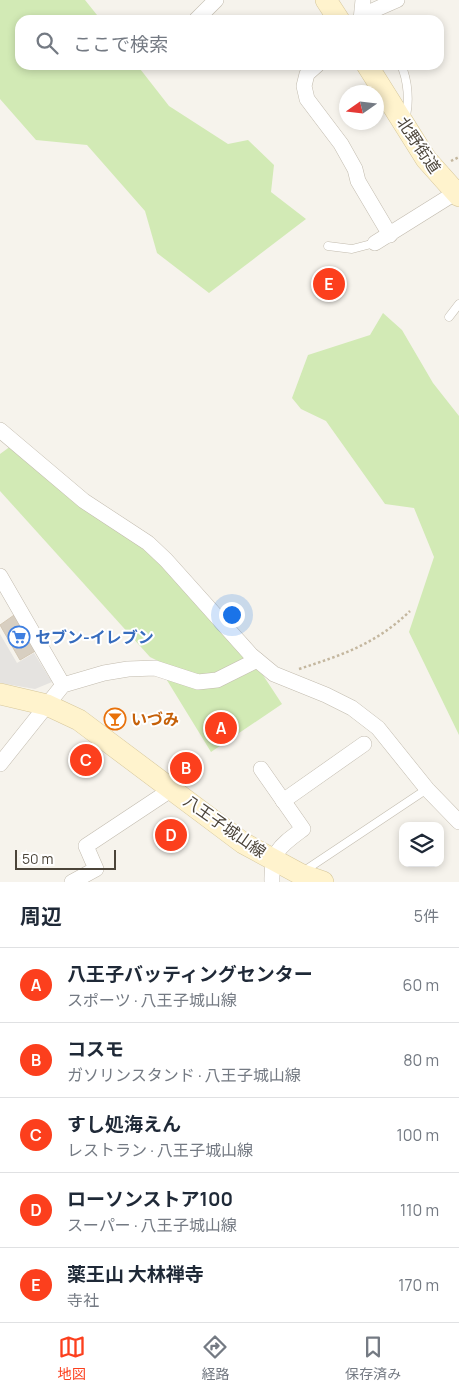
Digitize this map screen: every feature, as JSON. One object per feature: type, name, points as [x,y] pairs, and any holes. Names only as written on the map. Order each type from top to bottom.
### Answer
[{"type":"main road","points":[[326,0],[336,15]]},
{"type":"main road","name":"北野街道","points":[[370,70],[430,164],[457,195]]},
{"type":"main road","name":"八王子城山線","points":[[0,694],[47,705],[79,720],[243,843],[300,874],[323,882]]},
{"type":"street","points":[[201,15],[216,0]]},
{"type":"street","points":[[361,15],[362,0]]},
{"type":"street","points":[[367,15],[396,0]]},
{"type":"street","points":[[311,70],[307,74],[304,86],[307,99],[341,144],[355,169],[358,181],[390,235]]},
{"type":"street","points":[[375,243],[457,195]]},
{"type":"street","points":[[0,430],[84,501],[148,543],[166,560],[257,660],[278,676],[326,695],[352,708],[378,728],[427,789],[459,822]]},
{"type":"street","points":[[0,576],[63,685]]},
{"type":"street","points":[[0,764],[63,685],[104,673],[128,669],[155,668],[198,682],[217,680],[257,660]]},
{"type":"street","points":[[283,801],[364,744]]},
{"type":"street","points":[[261,769],[303,829],[280,847],[272,860],[272,882]]},
{"type":"street","points":[[72,882],[96,869],[86,846],[172,789]]},
{"type":"lane","points":[[403,70],[408,108],[404,124]]},
{"type":"lane","points":[[328,246],[352,249],[375,243]]},
{"type":"lane","points":[[449,317],[459,304]]},
{"type":"lane","points":[[300,874],[427,789]]},
{"type":"path","points":[[278,676],[341,656],[365,645],[398,622],[410,611]]},
{"type":"green space","points":[[0,0],[85,0],[97,15],[15,15],[15,70],[141,70],[169,106],[228,144],[248,140],[274,165],[271,192],[306,219],[209,293],[157,253],[145,211],[87,145],[36,140],[0,99]]},
{"type":"green space","points":[[383,313],[402,330],[433,383],[459,416],[459,735],[409,632],[434,557],[414,508],[385,504],[326,421],[301,409],[292,398],[308,355],[370,335]]},
{"type":"green space","points":[[11,446],[145,545],[253,659],[204,677],[174,669],[150,657],[0,491],[0,454]]},
{"type":"green space","points":[[257,666],[282,704],[211,752],[165,677],[187,686]]},
{"type":"shaded area","points":[[0,634],[17,663],[34,653],[52,682],[35,689],[0,683]]},
{"type":"building","name":"セブン-イレブン","points":[[17,613],[37,650],[20,660],[0,625]]},
{"type":"place","name":"薬王山 大林禅寺","points":[[329,284]]},
{"type":"place","name":"セブン-イレブン","points":[[19,637]]},
{"type":"place","name":"いづみ","points":[[115,719]]},
{"type":"place","name":"八王子バッティングセンター","points":[[221,728]]},
{"type":"place","name":"すし処海えん","points":[[86,760]]},
{"type":"place","name":"コスモ","points":[[186,768]]},
{"type":"place","name":"ローソンストア100","points":[[171,835]]}]
